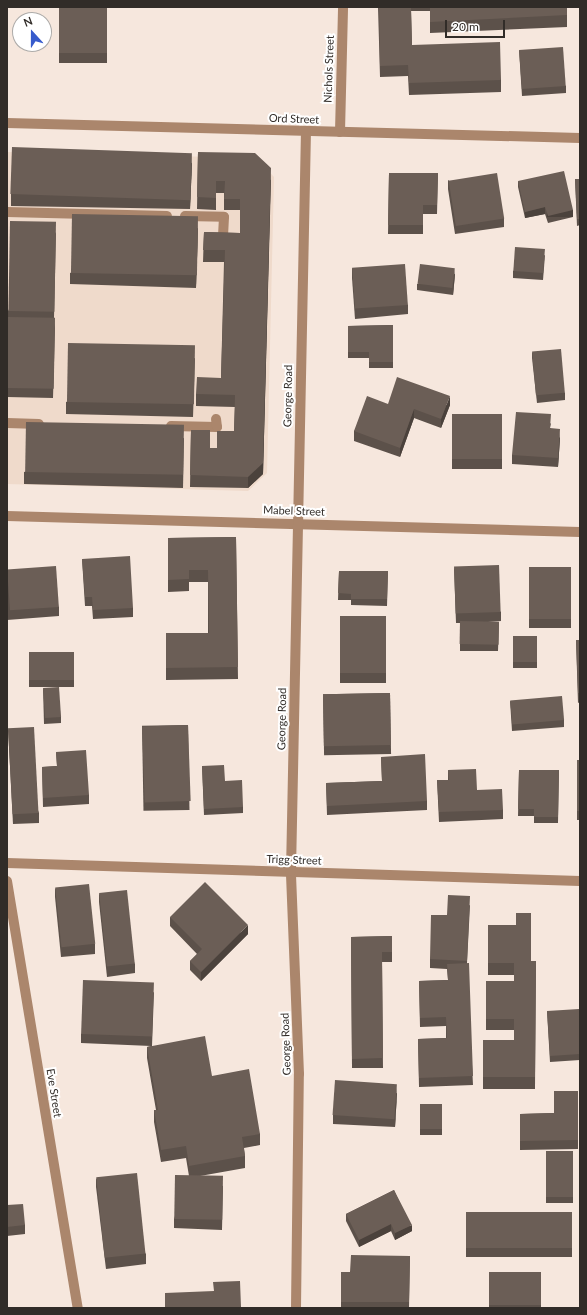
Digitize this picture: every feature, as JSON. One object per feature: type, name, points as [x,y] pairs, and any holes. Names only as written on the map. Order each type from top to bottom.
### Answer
[{"type":"street","name":"Nichols Street","points":[[340,132],[343,7]]},
{"type":"street","name":"Ord Street","points":[[7,123],[580,138]]},
{"type":"street","name":"George Road","points":[[296,1308],[299,1074],[291,871],[306,131]]},
{"type":"street","points":[[7,212],[224,218],[223,234]]},
{"type":"street","points":[[162,426],[217,427],[216,419]]},
{"type":"street","points":[[7,423],[54,424]]},
{"type":"street","name":"Mabel Street","points":[[7,516],[580,532]]},
{"type":"street","name":"Trigg Street","points":[[7,863],[580,881]]},
{"type":"street","name":"Eve Street","points":[[7,881],[78,1308]]},
{"type":"shaded area","points":[[7,152],[257,158],[274,177],[267,473],[248,491],[7,484]]},
{"type":"building","points":[[59,7],[107,7],[107,53],[59,53]]},
{"type":"building","points":[[379,7],[411,7],[412,45],[500,42],[501,80],[409,83],[408,65],[380,66]]},
{"type":"building","points":[[430,7],[567,7],[567,15],[430,22]]},
{"type":"building","points":[[563,47],[566,86],[522,89],[519,50]]},
{"type":"building","points":[[12,147],[192,153],[190,200],[10,194]]},
{"type":"building","points":[[198,152],[255,153],[271,168],[263,463],[248,477],[190,475],[191,430],[210,430],[210,448],[217,448],[217,431],[234,431],[235,395],[196,394],[197,377],[221,378],[225,250],[203,250],[204,232],[240,233],[240,199],[224,199],[225,181],[216,181],[216,198],[197,197]]},
{"type":"building","points":[[564,171],[573,210],[548,216],[545,207],[525,212],[518,181]]},
{"type":"building","points":[[389,173],[438,173],[437,205],[423,205],[423,225],[388,225]]},
{"type":"building","points":[[497,173],[504,218],[456,226],[449,181]]},
{"type":"building","points":[[575,179],[580,179],[580,219],[577,219]]},
{"type":"building","points":[[72,214],[198,216],[197,275],[71,273]]},
{"type":"building","points":[[10,221],[56,222],[54,312],[8,311]]},
{"type":"building","points":[[515,247],[545,249],[543,273],[513,271]]},
{"type":"building","points":[[405,264],[408,305],[355,309],[352,268]]},
{"type":"building","points":[[420,264],[455,268],[452,288],[418,284]]},
{"type":"building","points":[[8,317],[55,318],[54,389],[7,388]]},
{"type":"building","points":[[393,325],[393,362],[369,362],[369,352],[348,352],[348,326]]},
{"type":"building","points":[[68,343],[195,345],[194,404],[67,402]]},
{"type":"building","points":[[561,349],[565,393],[536,395],[532,352]]},
{"type":"building","points":[[397,377],[450,396],[441,419],[414,409],[400,448],[354,431],[367,396],[388,404]]},
{"type":"building","points":[[516,412],[551,414],[550,428],[560,429],[558,458],[512,455]]},
{"type":"building","points":[[452,414],[502,414],[502,459],[452,459]]},
{"type":"building","points":[[26,422],[184,425],[183,475],[25,472]]},
{"type":"building","points":[[236,537],[238,667],[166,668],[166,633],[209,633],[208,570],[189,570],[189,579],[168,580],[168,538]]},
{"type":"building","points":[[130,556],[133,608],[93,610],[92,597],[85,597],[82,559]]},
{"type":"building","points":[[499,565],[501,612],[456,614],[454,567]]},
{"type":"building","points":[[56,566],[59,607],[10,610],[7,569]]},
{"type":"building","points":[[529,567],[571,567],[571,619],[529,619]]},
{"type":"building","points":[[339,571],[388,571],[387,599],[351,599],[351,594],[338,593]]},
{"type":"building","points":[[340,616],[386,616],[386,673],[340,673]]},
{"type":"building","points":[[460,621],[499,622],[499,645],[460,644]]},
{"type":"building","points":[[513,636],[537,636],[537,662],[513,662]]},
{"type":"building","points":[[576,640],[580,640],[580,693],[578,693]]},
{"type":"building","points":[[29,652],[74,652],[74,680],[29,680]]},
{"type":"building","points":[[59,687],[61,717],[45,718],[43,688]]},
{"type":"building","points":[[390,693],[391,745],[324,746],[323,694]]},
{"type":"building","points":[[562,696],[564,720],[512,724],[510,701]]},
{"type":"building","points":[[188,725],[191,801],[145,803],[142,727]]},
{"type":"building","points":[[34,727],[39,813],[13,814],[8,728]]},
{"type":"building","points":[[86,750],[89,795],[43,798],[42,767],[57,766],[56,752]]},
{"type":"building","points":[[425,754],[427,801],[327,806],[326,783],[382,781],[381,757]]},
{"type":"building","points":[[577,760],[580,760],[580,811],[577,811]]},
{"type":"building","points":[[224,765],[225,781],[242,780],[243,807],[204,809],[202,766]]},
{"type":"building","points":[[476,769],[477,790],[502,789],[503,810],[439,812],[437,780],[449,780],[448,770]]},
{"type":"building","points":[[519,770],[559,770],[558,817],[534,817],[534,809],[518,809]]},
{"type":"building","points":[[205,882],[248,925],[201,972],[190,961],[202,949],[170,917]]},
{"type":"building","points":[[89,884],[95,944],[61,947],[55,888]]},
{"type":"building","points":[[127,890],[135,964],[107,967],[99,893]]},
{"type":"building","points":[[448,895],[470,896],[467,961],[430,959],[431,915],[447,915]]},
{"type":"building","points":[[516,913],[531,913],[531,961],[536,961],[535,1077],[483,1077],[483,1040],[514,1040],[514,1019],[486,1019],[486,981],[514,981],[514,963],[488,963],[488,925],[516,925]]},
{"type":"building","points":[[392,936],[392,952],[382,952],[383,1058],[352,1059],[351,937]]},
{"type":"building","points":[[469,963],[473,1076],[419,1078],[418,1039],[447,1038],[446,1017],[420,1018],[419,981],[448,980],[447,964]]},
{"type":"building","points":[[83,980],[154,982],[152,1036],[81,1034]]},
{"type":"building","points":[[579,1009],[580,1054],[550,1056],[547,1011]]},
{"type":"building","points":[[205,1036],[212,1076],[249,1069],[260,1134],[242,1137],[245,1156],[189,1166],[186,1146],[161,1150],[154,1110],[158,1110],[147,1047]]},
{"type":"building","points":[[335,1080],[397,1084],[394,1119],[333,1115]]},
{"type":"building","points":[[554,1091],[578,1091],[578,1140],[520,1141],[520,1114],[554,1113]]},
{"type":"building","points":[[420,1104],[442,1104],[442,1129],[420,1129]]},
{"type":"building","points":[[546,1151],[573,1151],[573,1197],[546,1197]]},
{"type":"building","points":[[137,1173],[145,1254],[105,1258],[96,1177]]},
{"type":"building","points":[[175,1175],[223,1176],[222,1220],[174,1219]]},
{"type":"building","points":[[394,1190],[412,1225],[395,1233],[391,1224],[359,1240],[346,1214]]},
{"type":"building","points":[[23,1204],[25,1225],[7,1227],[7,1205]]},
{"type":"building","points":[[466,1212],[572,1212],[572,1248],[466,1248]]},
{"type":"building","points":[[351,1255],[410,1256],[409,1302],[341,1302],[341,1272],[350,1272]]},
{"type":"building","points":[[489,1272],[541,1272],[541,1305],[489,1305]]},
{"type":"building","points":[[240,1281],[241,1307],[244,1308],[165,1308],[165,1293],[214,1291],[213,1282]]}]
